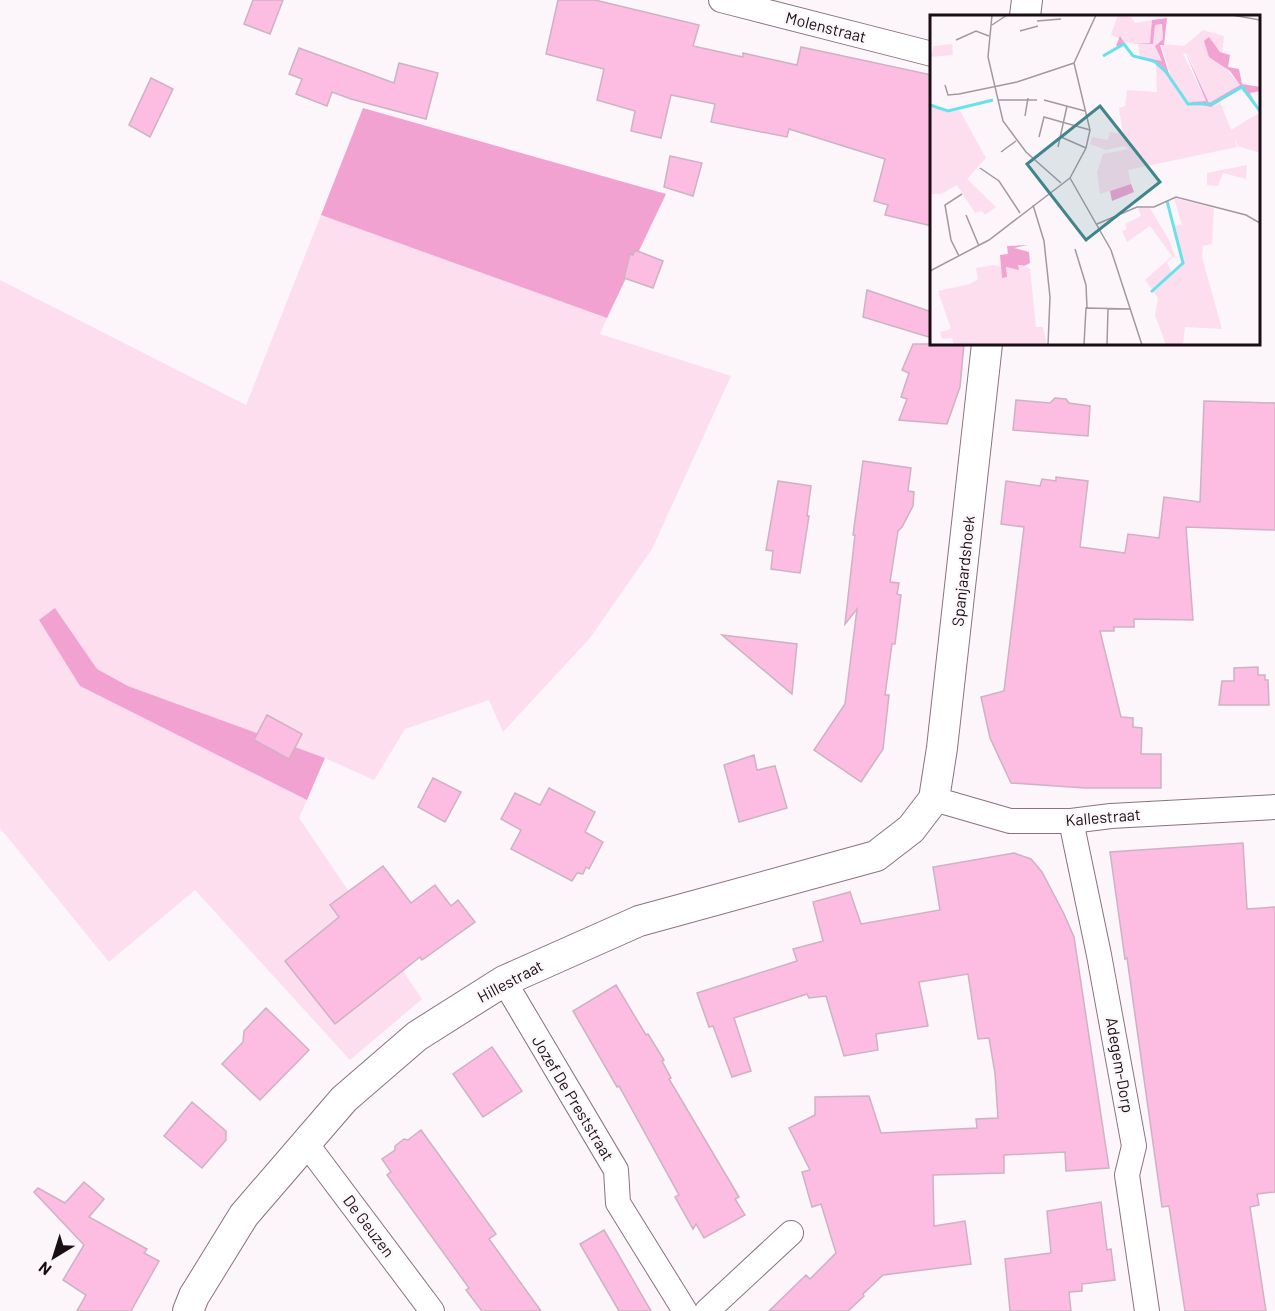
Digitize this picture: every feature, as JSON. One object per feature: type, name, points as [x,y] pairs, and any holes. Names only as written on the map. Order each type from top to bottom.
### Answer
[{"type":"street","name":"Molenstraat","points":[[721,0],[930,53]]},
{"type":"street","points":[[1025,15],[1027,0]]},
{"type":"street","name":"Spanjaardshoek","points":[[934,799],[949,693],[987,345]]},
{"type":"street","name":"Kallestraat","points":[[934,799],[1010,821],[1071,821],[1112,816],[1275,807]]},
{"type":"street","name":"Hillestraat","points":[[188,1311],[194,1296],[244,1215],[344,1099],[417,1036],[504,981],[639,921],[876,856],[911,829],[934,799]]},
{"type":"street","name":"Adegem-Dorp","points":[[1071,821],[1099,955],[1134,1146],[1127,1175],[1147,1311]]},
{"type":"street","name":"Jozef De Preststraat","points":[[504,981],[616,1170],[618,1203],[685,1311]]},
{"type":"street","name":"De Geuzen","points":[[305,1142],[432,1311]]},
{"type":"street","points":[[707,1311],[791,1233]]},
{"type":"shaded area","points":[[363,108],[666,194],[607,318],[321,215]]},
{"type":"shaded area","points":[[321,215],[607,318],[600,334],[731,376],[652,549],[590,638],[503,732],[489,700],[405,729],[374,780],[325,758],[128,686],[97,669],[55,608],[80,686],[307,800],[299,818],[422,999],[350,1060],[195,890],[109,962],[0,828],[0,280],[246,405]]},
{"type":"shaded area","points":[[55,608],[97,669],[128,686],[325,758],[307,800],[80,686],[39,620]]},
{"type":"building","points":[[253,0],[283,0],[270,34],[244,24]]},
{"type":"building","points":[[558,0],[595,0],[699,25],[693,46],[743,57],[743,53],[797,65],[801,47],[930,75],[930,226],[885,215],[888,205],[874,201],[885,159],[789,129],[787,137],[711,122],[715,104],[671,95],[661,138],[631,131],[635,111],[597,100],[604,69],[546,54]]},
{"type":"building","points":[[299,48],[394,83],[399,63],[438,73],[426,119],[332,92],[327,106],[296,94],[302,79],[289,74]]},
{"type":"building","points":[[151,78],[173,89],[150,137],[129,125]]},
{"type":"building","points":[[670,156],[702,163],[693,196],[664,187]]},
{"type":"building","points":[[635,250],[663,261],[653,288],[624,278],[630,254],[633,255]]},
{"type":"building","points":[[867,290],[930,311],[930,337],[863,317]]},
{"type":"building","points":[[913,344],[964,345],[960,387],[947,424],[899,420],[907,399],[901,397],[909,373],[902,370]]},
{"type":"building","points":[[1055,398],[1090,406],[1088,436],[1013,430],[1016,400],[1050,403]]},
{"type":"building","points":[[1204,401],[1275,403],[1275,530],[1186,527],[1193,620],[1134,619],[1134,627],[1114,627],[1114,631],[1100,631],[1121,717],[1133,718],[1133,727],[1142,728],[1141,754],[1161,754],[1161,788],[1085,788],[1011,783],[990,738],[981,697],[1004,691],[1024,527],[1001,524],[1006,481],[1040,486],[1042,479],[1056,481],[1056,477],[1088,481],[1080,547],[1125,553],[1128,534],[1159,538],[1164,497],[1200,502]]},
{"type":"building","points":[[863,461],[911,468],[908,491],[914,492],[913,506],[898,531],[890,582],[899,583],[897,594],[901,595],[895,644],[892,644],[885,695],[889,695],[883,749],[861,782],[814,750],[845,704],[857,609],[845,624],[855,535],[853,535]]},
{"type":"building","points":[[778,481],[811,486],[800,573],[771,569],[773,551],[766,550]]},
{"type":"building","points":[[722,635],[797,644],[792,694]]},
{"type":"building","points":[[1258,667],[1258,675],[1265,675],[1265,680],[1268,680],[1269,705],[1219,705],[1222,681],[1234,681],[1234,668]]},
{"type":"building","points":[[267,715],[302,734],[289,759],[254,740]]},
{"type":"building","points":[[754,755],[757,770],[775,766],[787,808],[739,822],[724,765]]},
{"type":"building","points":[[433,778],[461,792],[445,822],[418,807]]},
{"type":"building","points":[[549,788],[595,812],[585,832],[603,842],[589,869],[586,867],[583,874],[577,873],[572,881],[511,849],[521,830],[501,819],[515,793],[540,805]]},
{"type":"building","points":[[1243,843],[1247,909],[1275,907],[1275,1192],[1257,1194],[1259,1205],[1250,1207],[1266,1311],[1185,1311],[1169,1206],[1162,1207],[1110,852]]},
{"type":"building","points":[[1014,853],[1031,859],[1042,872],[1074,937],[1109,1168],[1066,1171],[1065,1152],[1004,1155],[1004,1173],[933,1175],[934,1226],[965,1221],[971,1264],[883,1275],[848,1311],[769,1311],[806,1275],[810,1279],[836,1253],[821,1204],[812,1207],[802,1172],[810,1170],[789,1128],[815,1115],[815,1097],[869,1096],[881,1133],[977,1128],[976,1119],[998,1118],[995,1073],[989,1038],[978,1039],[968,974],[919,982],[928,1026],[876,1034],[878,1050],[844,1056],[826,996],[809,998],[807,994],[734,1018],[751,1071],[732,1077],[713,1026],[709,1027],[697,993],[797,961],[793,949],[823,941],[813,902],[850,892],[861,924],[940,910],[933,867]]},
{"type":"building","points":[[383,866],[411,903],[435,885],[451,906],[458,900],[475,922],[422,960],[420,957],[335,1024],[285,961],[339,917],[330,905]]},
{"type":"building","points":[[616,985],[664,1060],[662,1061],[671,1078],[669,1079],[739,1197],[735,1199],[745,1215],[704,1238],[696,1224],[693,1229],[675,1197],[679,1195],[619,1086],[617,1087],[573,1011]]},
{"type":"building","points":[[266,1008],[309,1050],[260,1100],[222,1064],[243,1042],[244,1031]]},
{"type":"building","points":[[492,1047],[522,1091],[483,1117],[453,1074]]},
{"type":"building","points":[[192,1102],[226,1131],[226,1140],[202,1168],[164,1136]]},
{"type":"building","points":[[421,1130],[496,1234],[489,1239],[541,1311],[482,1311],[466,1290],[469,1288],[387,1175],[391,1172],[382,1159],[395,1150],[395,1146],[404,1139],[408,1140]]},
{"type":"building","points":[[84,1182],[104,1199],[89,1217],[147,1249],[144,1253],[159,1261],[131,1311],[77,1311],[86,1295],[63,1280],[84,1245],[34,1192],[38,1188],[65,1203]]},
{"type":"building","points":[[1101,1202],[1107,1250],[1111,1249],[1115,1280],[1082,1284],[1082,1291],[1069,1292],[1071,1311],[1010,1311],[1005,1259],[1051,1253],[1047,1211]]},
{"type":"building","points":[[604,1230],[651,1311],[619,1311],[580,1244]]}]
